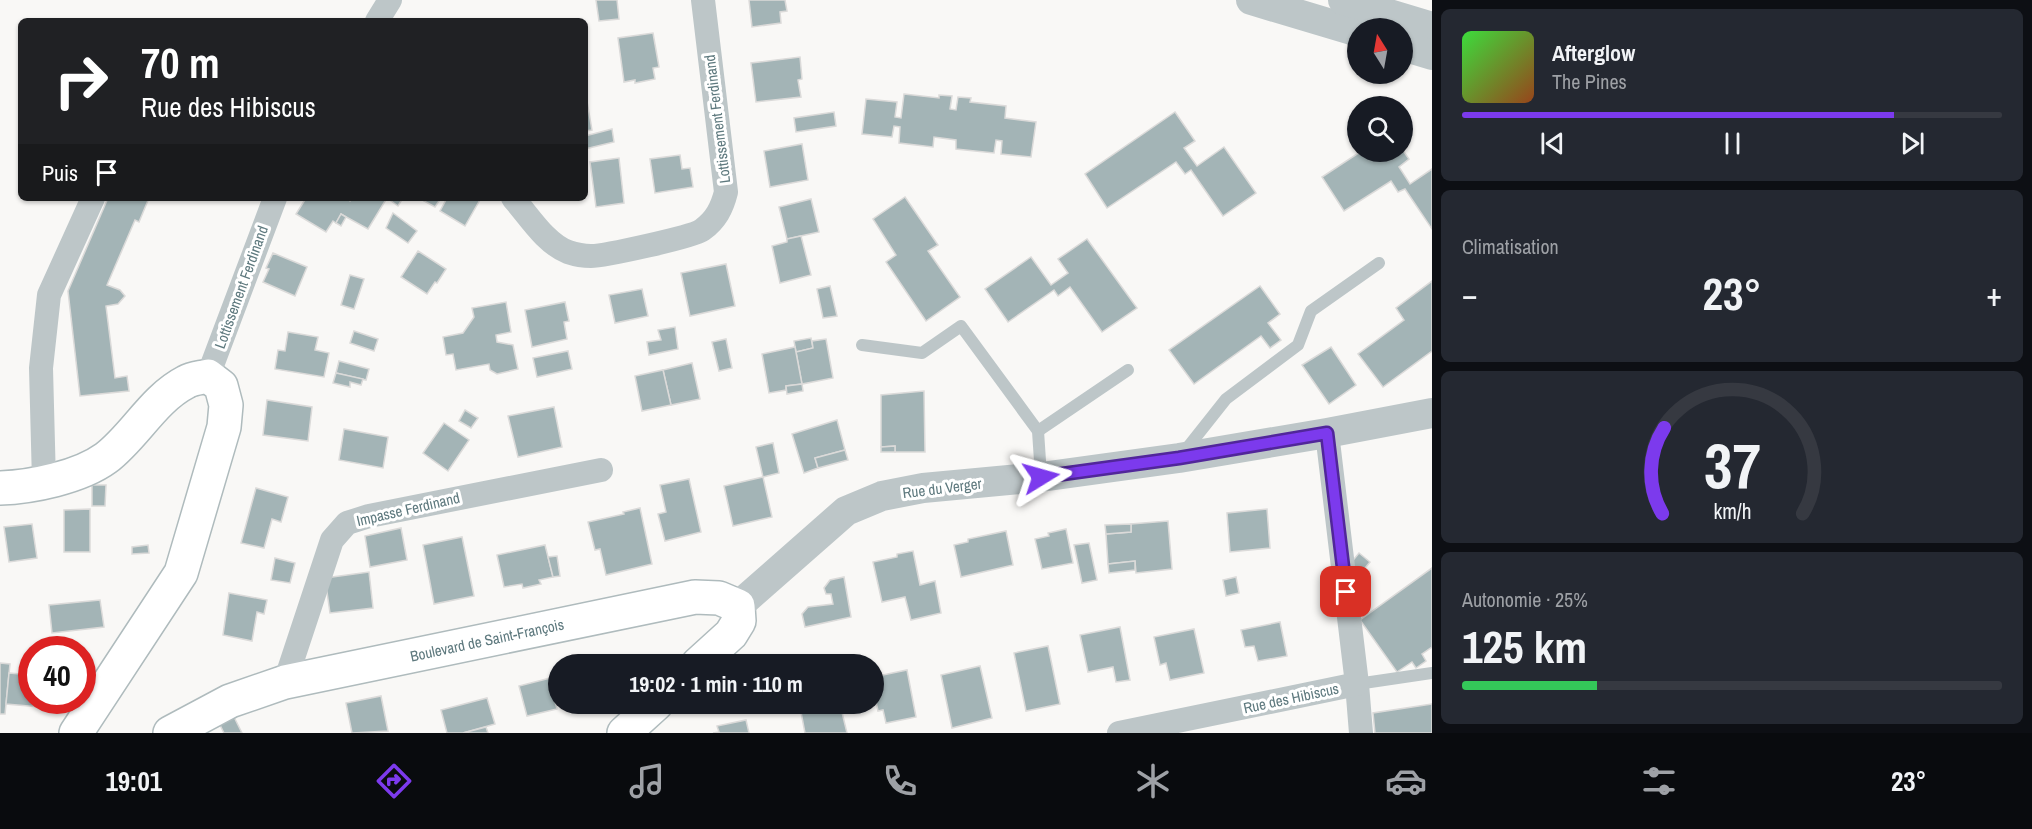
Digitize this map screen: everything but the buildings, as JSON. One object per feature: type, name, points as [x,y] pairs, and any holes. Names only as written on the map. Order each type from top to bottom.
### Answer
[{"type":"main road","points":[[0,488],[44,482],[76,473],[105,458],[170,392],[188,381],[208,376],[221,386],[226,405],[224,427],[181,573],[76,733]]},
{"type":"main road","name":"Boulevard de Saint-François","points":[[170,733],[230,701],[285,682],[695,597],[719,598],[738,606]]},
{"type":"main road","points":[[709,654],[731,634],[739,621],[738,606]]},
{"type":"main road","points":[[624,733],[645,714]]},
{"type":"street","points":[[379,18],[390,0]]},
{"type":"street","name":"Lottissement Ferdinand","points":[[516,201],[553,242],[569,252],[592,256],[684,237],[700,231],[714,220],[722,207],[726,192],[703,0]]},
{"type":"street","points":[[1251,0],[1347,29]]},
{"type":"street","points":[[1342,0],[1432,27]]},
{"type":"street","points":[[1413,49],[1432,55]]},
{"type":"street","points":[[44,482],[41,368],[49,295],[92,201]]},
{"type":"street","name":"Lottissement Ferdinand","points":[[208,376],[273,201]]},
{"type":"street","name":"Rue du Verger","points":[[738,606],[846,511],[882,496],[923,488],[1041,477],[1179,458],[1432,413]]},
{"type":"street","name":"Rue des Hibiscus","points":[[1119,733],[1357,684],[1327,433]]},
{"type":"street","name":"Impasse Ferdinand","points":[[285,682],[332,540],[347,524],[369,516],[601,470]]},
{"type":"street","points":[[1357,684],[1361,733]]},
{"type":"lane","points":[[1179,458],[1226,399],[1299,345],[1311,311],[1379,263]]},
{"type":"lane","points":[[862,345],[922,353],[961,326],[1038,430],[1041,477]]},
{"type":"lane","points":[[1038,430],[1128,370]]},
{"type":"lane","points":[[1357,684],[1432,673]]},
{"type":"route","points":[[1041,477],[1179,458],[1327,433],[1346,592]]}]
